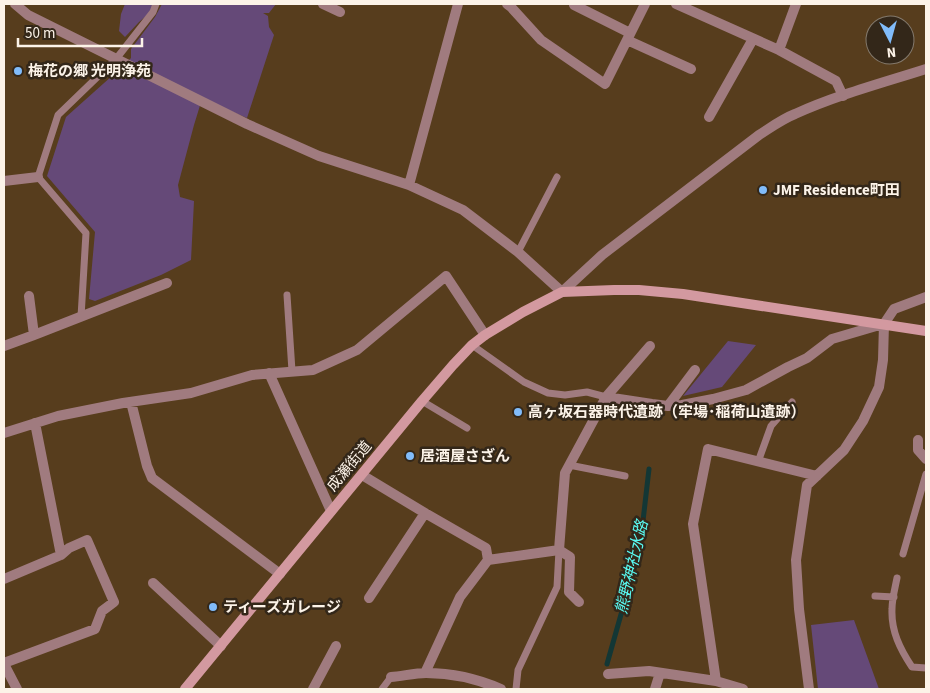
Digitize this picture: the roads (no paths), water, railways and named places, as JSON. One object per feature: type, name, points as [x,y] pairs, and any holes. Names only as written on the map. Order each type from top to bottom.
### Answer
[{"type":"main road","points":[[562,292],[640,290],[683,294],[926,331]]},
{"type":"main road","name":"成瀬街道","points":[[186,689],[422,400],[453,365],[472,345],[486,335],[523,312],[562,292]]},
{"type":"street","points":[[15,4],[28,15],[247,124],[319,156],[410,185],[463,210],[518,252],[562,292],[602,255],[775,124],[794,114],[926,68]]},
{"type":"street","points":[[323,4],[340,12]]},
{"type":"street","points":[[410,185],[458,4]]},
{"type":"street","points":[[507,4],[512,7],[541,40],[605,84],[645,4]]},
{"type":"street","points":[[676,4],[779,50],[836,82],[843,96]]},
{"type":"street","points":[[779,50],[796,4]]},
{"type":"street","points":[[574,5],[691,69]]},
{"type":"street","points":[[709,117],[753,39]]},
{"type":"street","points":[[4,181],[38,177]]},
{"type":"street","points":[[4,433],[58,416],[191,393],[252,374],[313,370],[356,350],[446,276],[486,335]]},
{"type":"street","points":[[4,346],[167,283]]},
{"type":"street","points":[[29,296],[34,335]]},
{"type":"street","points":[[809,689],[799,609],[796,560],[807,485],[844,450],[863,421],[878,387],[883,360],[884,324],[894,309],[926,297]]},
{"type":"street","points":[[606,397],[668,406],[713,400],[746,390],[807,358],[832,339],[884,324]]},
{"type":"street","points":[[559,550],[564,473],[606,397],[650,346]]},
{"type":"street","points":[[668,406],[694,370]]},
{"type":"street","points":[[269,373],[331,511]]},
{"type":"street","points":[[131,402],[147,466],[152,478],[280,574]]},
{"type":"street","points":[[35,423],[61,555]]},
{"type":"street","points":[[918,440],[918,450],[926,459]]},
{"type":"street","points":[[716,681],[693,524],[708,450],[817,476]]},
{"type":"street","points":[[362,474],[486,548],[488,560]]},
{"type":"street","points":[[369,598],[425,513]]},
{"type":"street","points":[[4,579],[61,555],[69,548],[87,540],[114,602],[102,611],[95,629],[4,663],[17,689]]},
{"type":"street","points":[[425,673],[460,597],[488,560],[559,550],[570,557],[569,592],[579,602]]},
{"type":"street","points":[[153,583],[221,646]]},
{"type":"street","points":[[313,689],[336,646]]},
{"type":"street","points":[[605,675],[649,671],[716,681],[743,689]]},
{"type":"street","points":[[391,677],[425,673],[459,676],[502,689]]},
{"type":"street","points":[[655,689],[660,673]]},
{"type":"lane","points":[[81,317],[86,233],[38,177],[58,115],[116,59],[153,12],[156,4]]},
{"type":"lane","points":[[518,252],[557,177]]},
{"type":"lane","points":[[287,296],[292,371]]},
{"type":"lane","points":[[472,345],[524,382],[548,393],[565,395],[587,392],[606,397]]},
{"type":"lane","points":[[422,400],[467,428]]},
{"type":"lane","points":[[758,462],[771,426],[792,402]]},
{"type":"lane","points":[[569,465],[625,476]]},
{"type":"lane","points":[[903,554],[926,474]]},
{"type":"lane","points":[[516,689],[518,670],[557,587],[559,550]]},
{"type":"lane","points":[[897,578],[892,608],[893,628],[900,649],[912,667],[926,668]]},
{"type":"lane","points":[[876,596],[894,597]]},
{"type":"lane","points":[[382,689],[391,677]]},
{"type":"waterway","name":"熊野神社水路","points":[[607,664],[641,538],[649,469]]},
{"type":"place","name":"梅花の郷 光明浄苑","points":[[18,71]]},
{"type":"place","name":"JMF Residence町田","points":[[763,190]]},
{"type":"place","name":"高ヶ坂石器時代遺跡（牢場･稲荷山遺跡）","points":[[518,412]]},
{"type":"place","name":"居酒屋さざん","points":[[410,456]]},
{"type":"place","name":"ティーズガレージ","points":[[213,607]]}]
